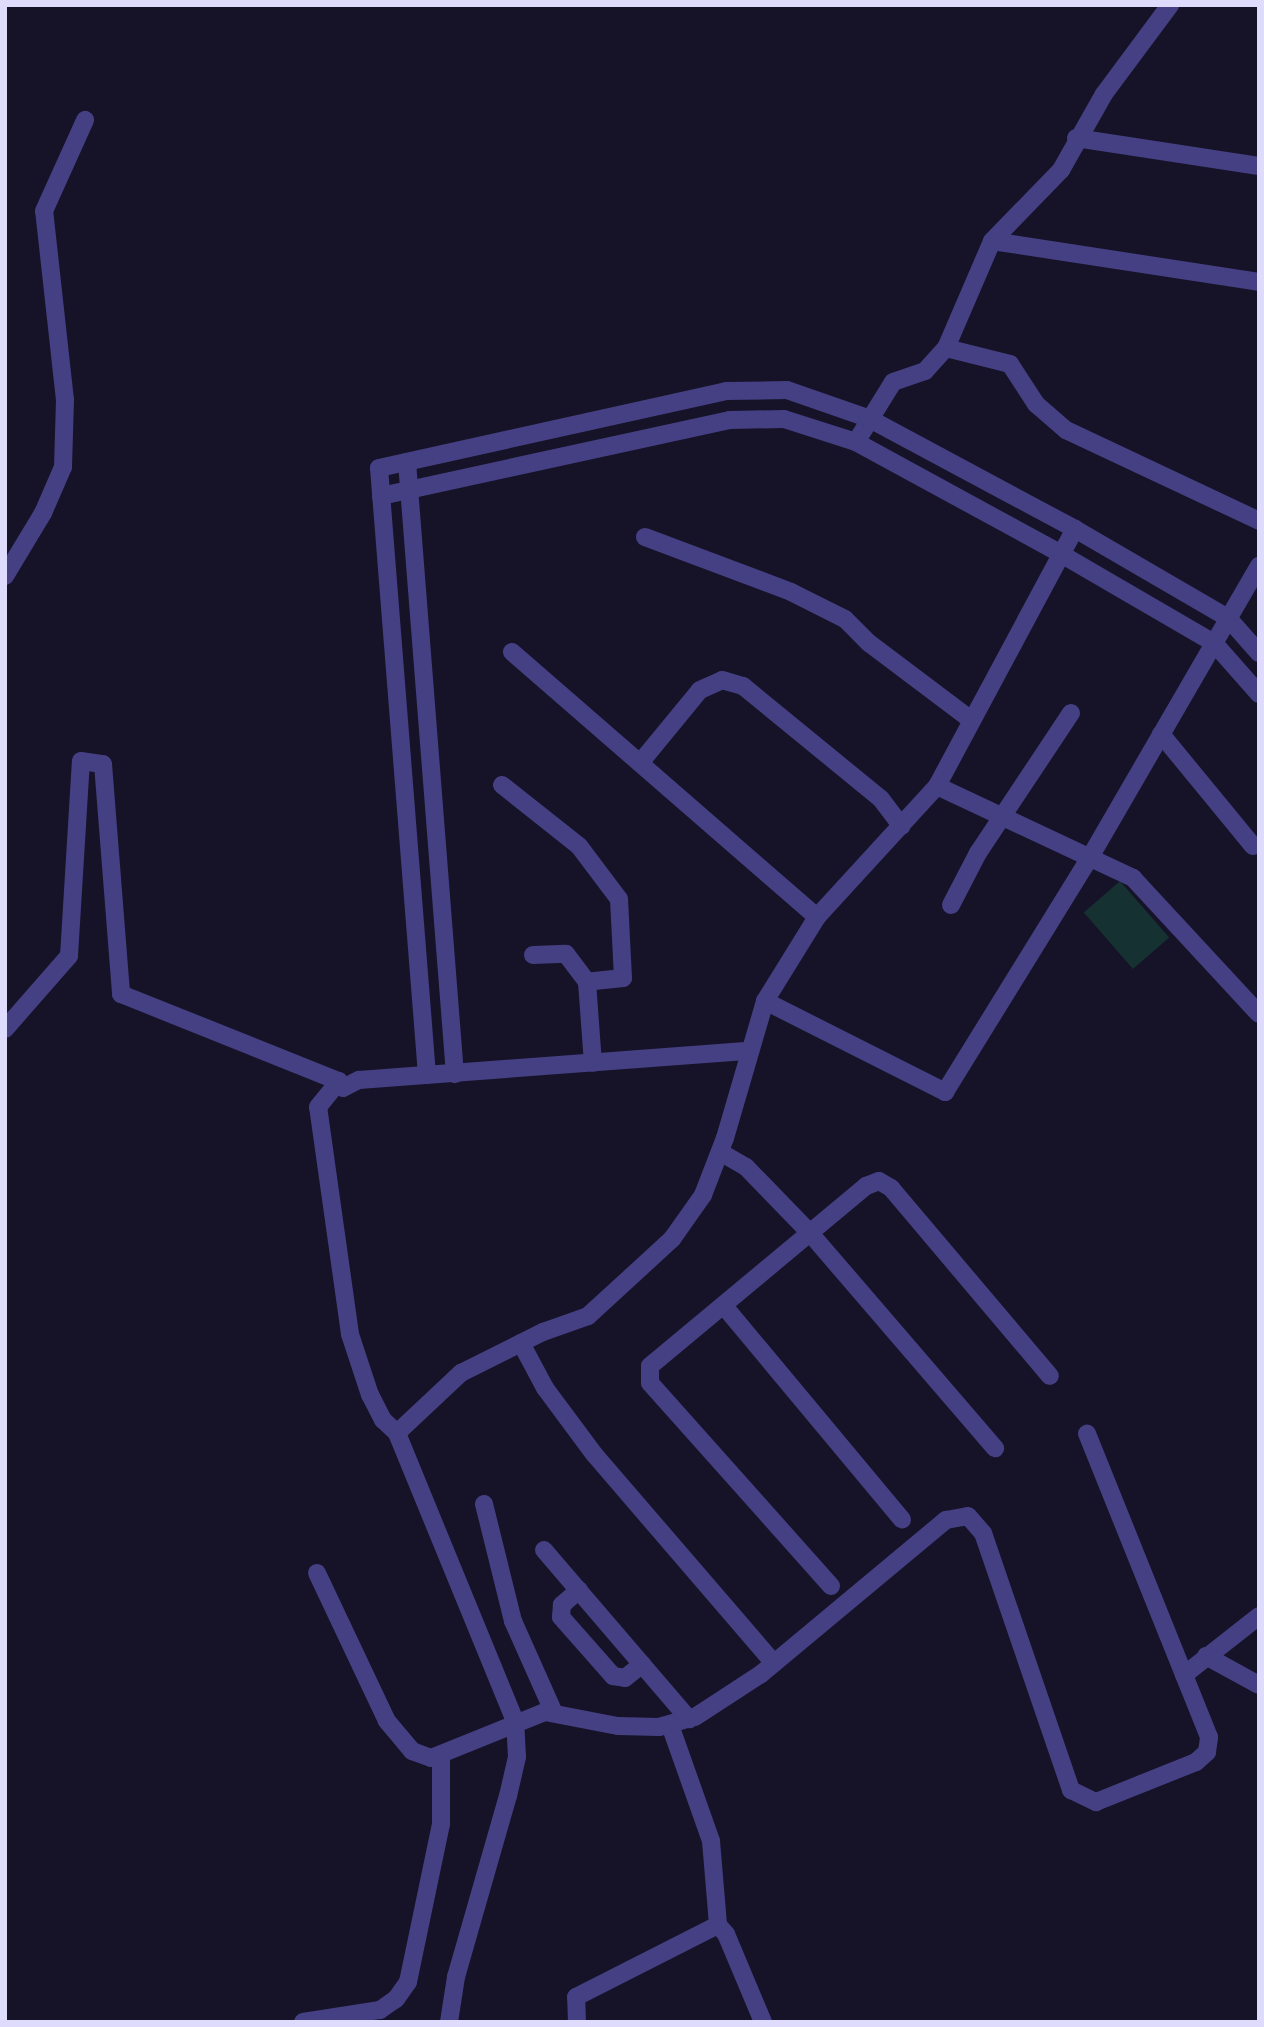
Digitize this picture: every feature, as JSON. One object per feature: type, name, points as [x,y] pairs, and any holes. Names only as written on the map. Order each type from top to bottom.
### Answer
[{"type":"street","points":[[856,442],[868,418],[893,382],[925,371],[946,348],[992,242],[1060,170],[1076,138],[1170,5]]},
{"type":"street","points":[[5,576],[43,513],[63,467],[65,400],[44,211],[85,120]]},
{"type":"street","points":[[1076,138],[1259,166]]},
{"type":"street","points":[[992,242],[1259,282]]},
{"type":"street","points":[[946,348],[1010,364],[1036,404],[1066,429],[1259,521]]},
{"type":"street","points":[[426,1075],[379,468],[726,391],[787,390],[868,418],[1075,529],[1228,618],[1259,653]]},
{"type":"street","points":[[381,496],[730,420],[783,419],[856,442],[1061,554],[1214,643],[1259,694]]},
{"type":"street","points":[[407,462],[455,1074]]},
{"type":"street","points":[[397,1433],[461,1373],[521,1343],[588,1316],[637,1274],[672,1239],[702,1195],[720,1152],[765,1001],[817,917],[937,786],[1075,529]]},
{"type":"street","points":[[645,537],[791,592],[845,619],[869,643],[971,720]]},
{"type":"street","points":[[765,1001],[945,1092],[1089,859],[1259,566]]},
{"type":"street","points":[[512,652],[817,917]]},
{"type":"street","points":[[640,763],[700,690],[722,680],[753,695],[881,799],[901,825]]},
{"type":"street","points":[[951,905],[1001,817],[1071,713]]},
{"type":"street","points":[[1161,734],[1253,846]]},
{"type":"street","points":[[5,1029],[69,956],[81,761],[103,764],[121,994],[339,1082],[343,1088],[359,1080],[749,1051]]},
{"type":"street","points":[[502,785],[579,846],[619,899],[623,978],[587,982]]},
{"type":"street","points":[[937,786],[1133,878],[1259,1014]]},
{"type":"street","points":[[533,955],[566,954],[587,982],[593,1063]]},
{"type":"street","points":[[339,1082],[318,1107],[350,1334],[370,1395],[383,1420],[397,1433],[515,1721],[517,1757],[456,1978],[449,2022]]},
{"type":"street","points":[[720,1152],[746,1167],[810,1233],[996,1448]]},
{"type":"street","points":[[831,1586],[648,1380],[650,1366],[872,1182],[886,1183],[1050,1376]]},
{"type":"street","points":[[724,1306],[902,1520]]},
{"type":"street","points":[[521,1343],[574,1429],[774,1663]]},
{"type":"street","points":[[317,1573],[387,1721],[421,1756],[441,1756],[515,1721],[553,1711],[602,1724],[670,1725],[689,1719],[774,1663],[946,1520],[960,1515],[975,1520],[983,1533],[1051,1742],[1077,1796],[1096,1802],[1202,1757],[1209,1737],[1087,1434]]},
{"type":"street","points":[[484,1504],[513,1622],[553,1711]]},
{"type":"street","points":[[544,1550],[689,1719]]},
{"type":"street","points":[[579,1590],[560,1608],[561,1617],[613,1676],[625,1678],[642,1664]]},
{"type":"street","points":[[1184,1675],[1259,1616]]},
{"type":"street","points":[[1206,1656],[1259,1685]]},
{"type":"street","points":[[670,1725],[711,1840],[718,1925],[726,1934],[763,2022]]},
{"type":"street","points":[[303,2022],[371,2013],[396,1999],[408,1982],[443,1816],[441,1756]]},
{"type":"street","points":[[577,2022],[576,1997],[718,1925]]},
{"type":"green space","points":[[1120,881],[1169,938],[1133,969],[1084,912]]}]
